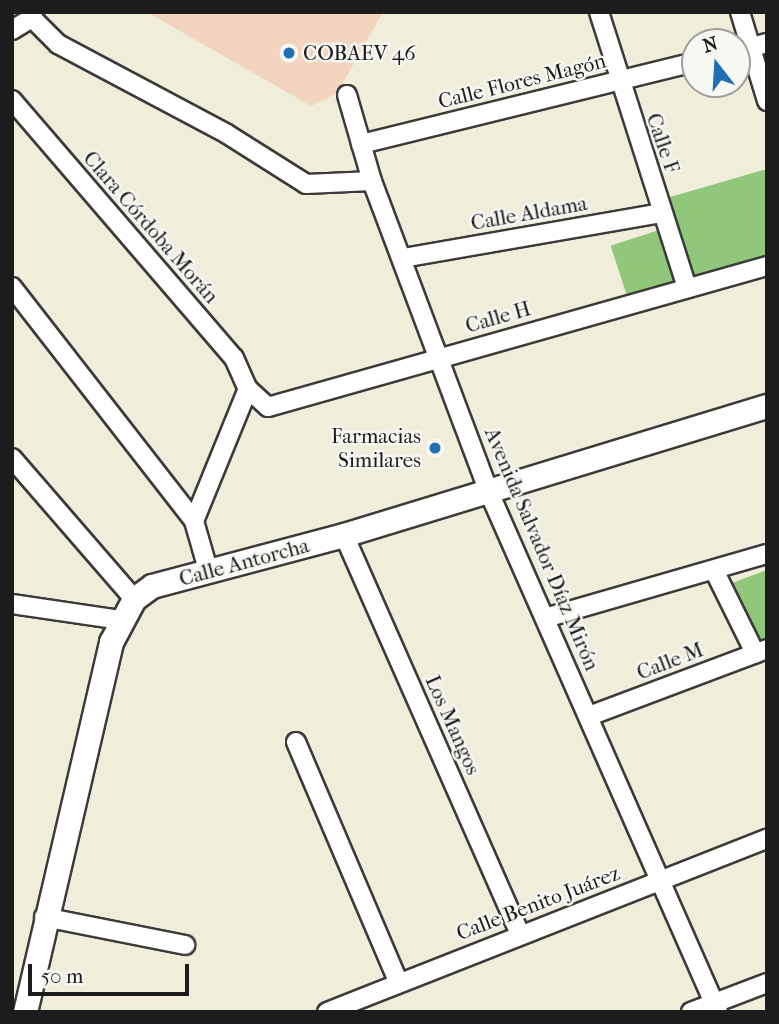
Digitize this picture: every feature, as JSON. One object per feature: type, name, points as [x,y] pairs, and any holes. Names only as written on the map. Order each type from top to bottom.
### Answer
[{"type":"street","name":"Calle F","points":[[599,12],[618,81],[687,288]]},
{"type":"street","points":[[12,30],[32,15],[58,44],[227,134],[306,184],[372,181]]},
{"type":"street","name":"Calle Flores Magón","points":[[361,144],[681,65]]},
{"type":"street","points":[[751,67],[767,101]]},
{"type":"street","name":"Avenida Salvador Díaz Mirón","points":[[347,95],[372,181],[488,490],[716,1007]]},
{"type":"street","name":"Clara Córdoba Morán","points":[[12,100],[234,358],[248,389]]},
{"type":"street","name":"Calle Aldama","points":[[403,258],[662,213]]},
{"type":"street","name":"Calle H","points":[[248,389],[268,407],[767,266]]},
{"type":"street","points":[[12,287],[194,521],[209,573]]},
{"type":"street","points":[[194,521],[248,389]]},
{"type":"street","name":"Calle Antorcha","points":[[25,1012],[44,917],[111,642],[120,620],[134,599],[152,586],[344,535],[767,406]]},
{"type":"street","points":[[12,458],[134,599]]},
{"type":"street","name":"Los Mangos","points":[[344,535],[520,934]]},
{"type":"street","points":[[545,618],[767,554]]},
{"type":"street","points":[[714,570],[761,651]]},
{"type":"street","points":[[12,604],[120,620]]},
{"type":"street","name":"Calle M","points":[[589,716],[761,651]]},
{"type":"street","points":[[296,742],[399,983]]},
{"type":"street","name":"Calle Benito Juárez","points":[[327,1012],[767,839]]},
{"type":"street","points":[[44,917],[184,945]]},
{"type":"street","points":[[691,1012],[716,1007],[767,983]]},
{"type":"shaded area","name":"COBAEV 46","points":[[147,12],[383,12],[337,93],[311,106]]},
{"type":"green space","points":[[767,169],[767,262],[693,283],[667,198]]},
{"type":"green space","points":[[662,229],[681,286],[629,303],[611,246]]},
{"type":"green space","points":[[767,570],[767,638],[760,641],[732,583]]},
{"type":"place","name":"COBAEV 46","points":[[289,53]]},
{"type":"place","name":"Farmacias Similares","points":[[435,448]]}]
